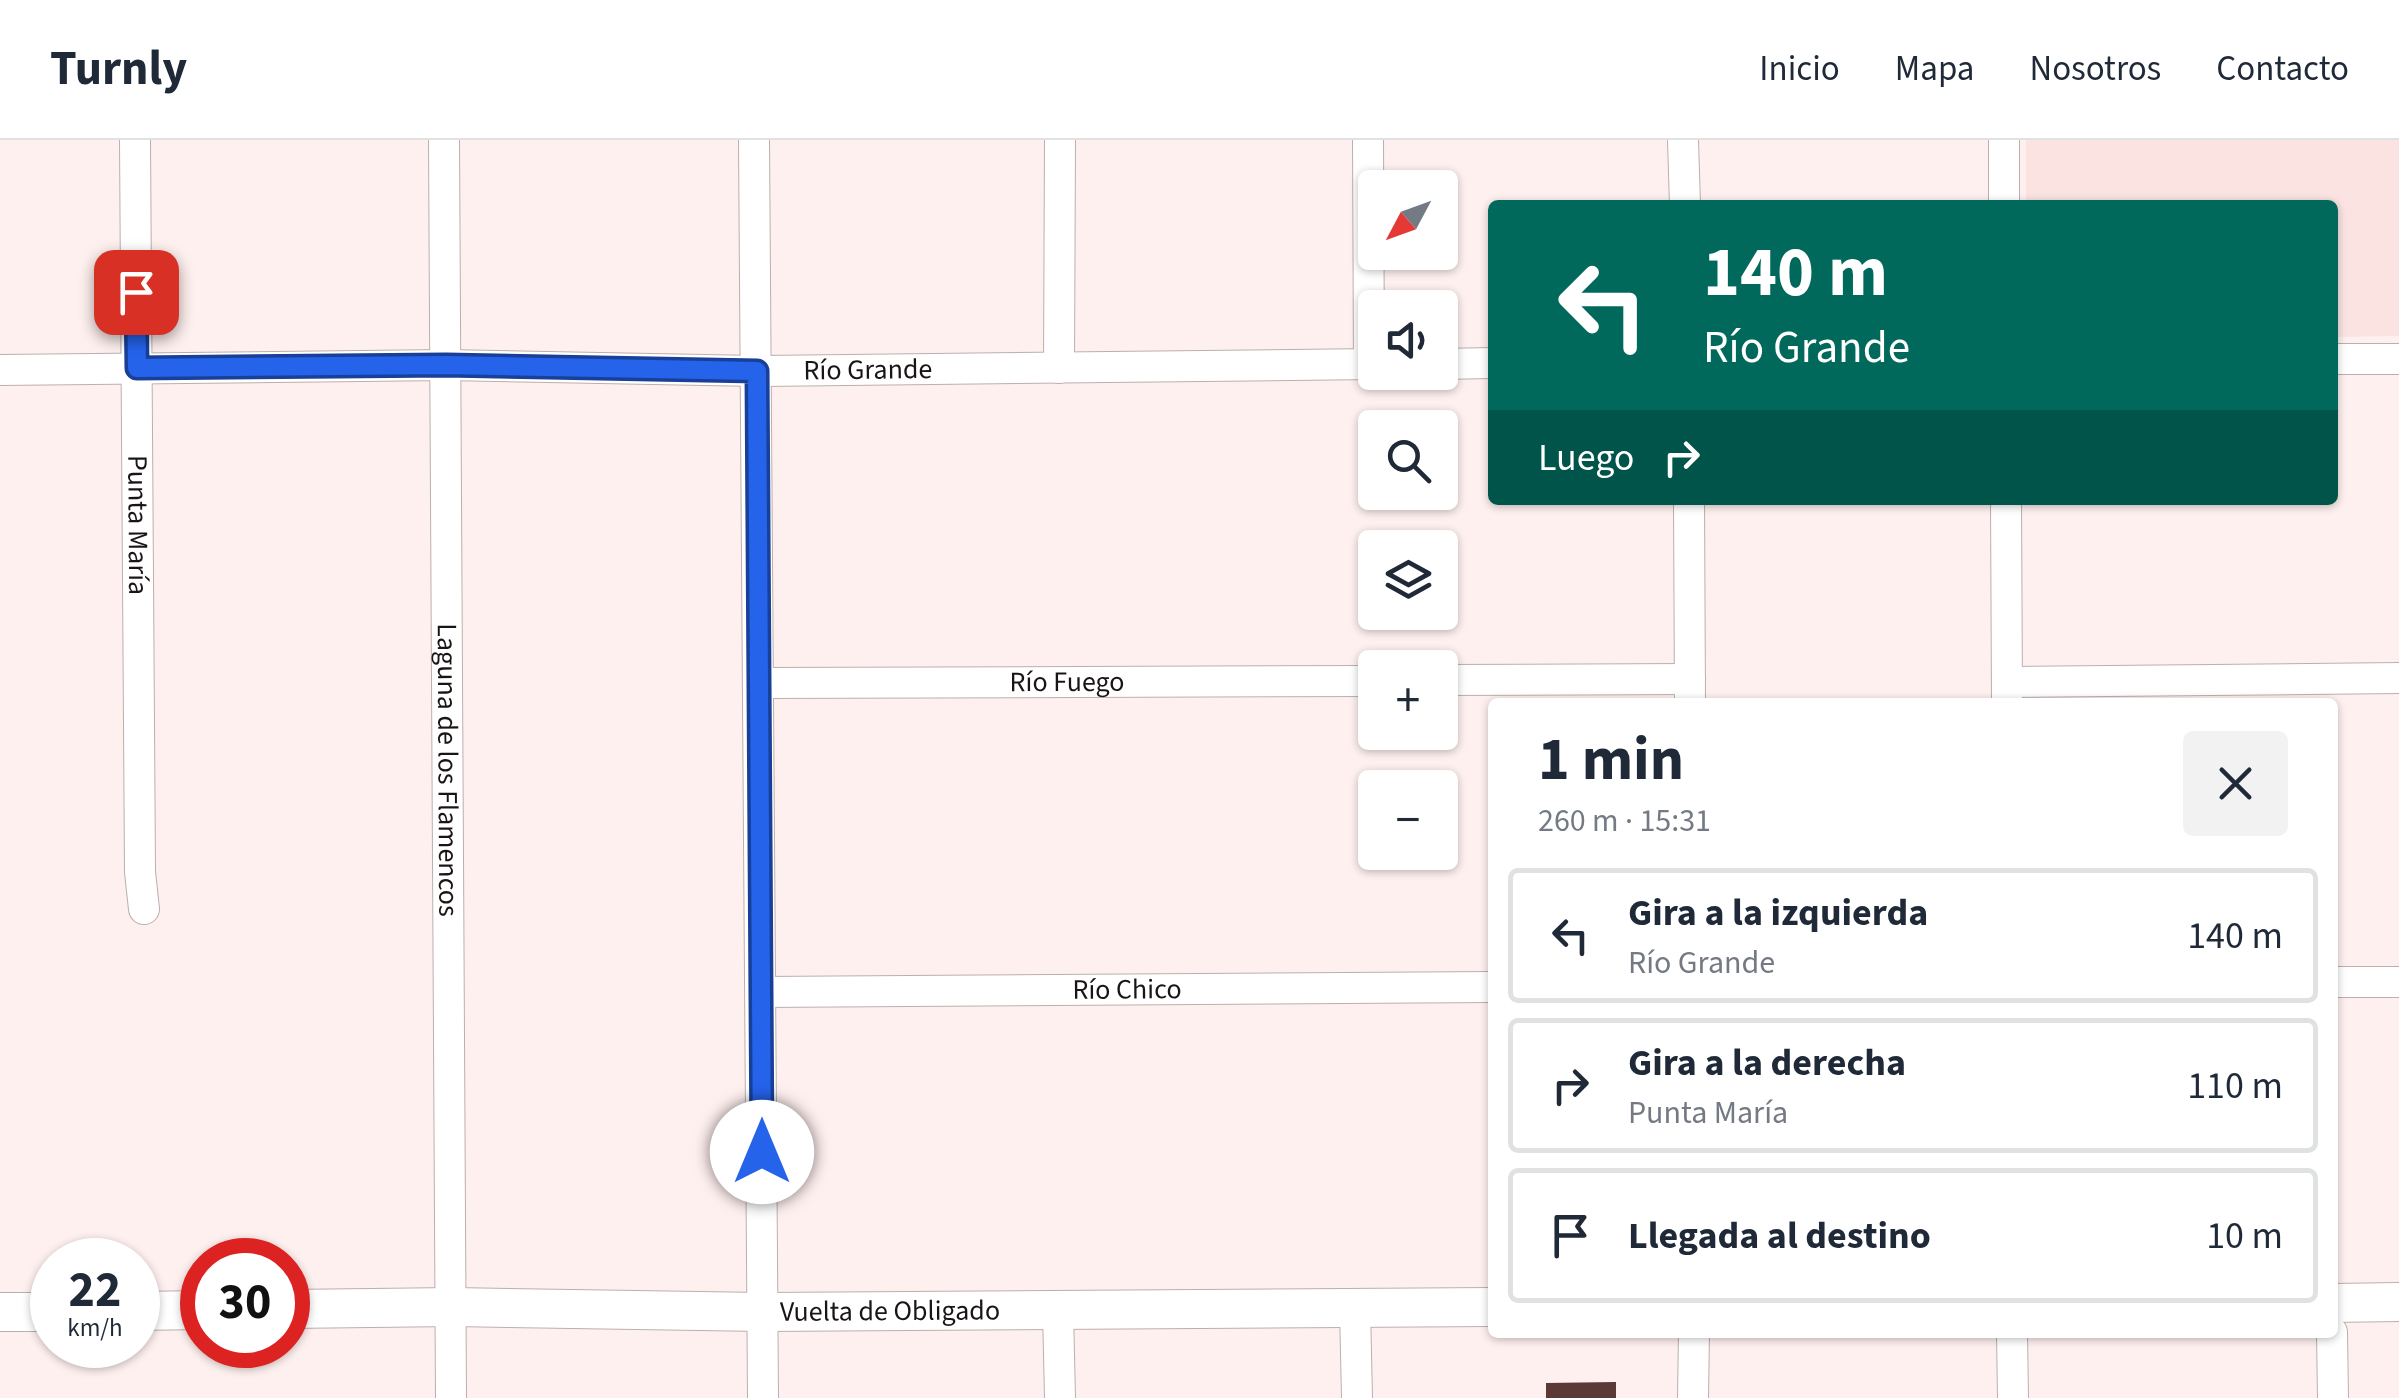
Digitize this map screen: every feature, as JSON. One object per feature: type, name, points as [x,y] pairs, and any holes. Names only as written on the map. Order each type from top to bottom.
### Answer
[{"type":"street","name":"Punta María","points":[[135,140],[140,872],[144,909]]},
{"type":"street","name":"Laguna de los Flamencos","points":[[444,140],[451,1398]]},
{"type":"street","points":[[754,140],[763,1398]]},
{"type":"street","points":[[1059,368],[1060,140]]},
{"type":"street","points":[[1368,140],[1371,290]]},
{"type":"street","points":[[1683,140],[1685,200]]},
{"type":"street","points":[[2004,140],[2004,200]]},
{"type":"street","points":[[2338,359],[2399,359]]},
{"type":"street","points":[[1458,364],[1488,363]]},
{"type":"street","name":"Río Grande","points":[[0,370],[446,365],[757,371],[1358,364]]},
{"type":"street","points":[[1458,681],[1690,691],[1689,505]]},
{"type":"street","points":[[2006,505],[2007,692],[2399,678]]},
{"type":"street","name":"Río Fuego","points":[[760,684],[1358,680]]},
{"type":"street","points":[[2338,982],[2399,982]]},
{"type":"street","name":"Río Chico","points":[[762,992],[1488,987]]},
{"type":"street","points":[[2338,1303],[2399,1302]]},
{"type":"street","name":"Vuelta de Obligado","points":[[310,1309],[763,1312],[1488,1307]]},
{"type":"street","points":[[1355,1308],[1356,1398]]},
{"type":"street","points":[[1058,1310],[1060,1398]]},
{"type":"street","points":[[0,1312],[30,1312]]},
{"type":"street","points":[[1694,1338],[1694,1398]]},
{"type":"street","points":[[2012,1338],[2012,1398]]},
{"type":"street","points":[[2332,1338],[2333,1398]]},
{"type":"shaded area","points":[[2026,140],[2399,140],[2399,336],[2338,337],[2338,200],[2026,200]]},
{"type":"building","points":[[1616,1382],[1616,1398],[1546,1398],[1546,1383]]},
{"type":"route","points":[[136,292],[137,368],[446,365],[757,371],[762,1152]]}]
